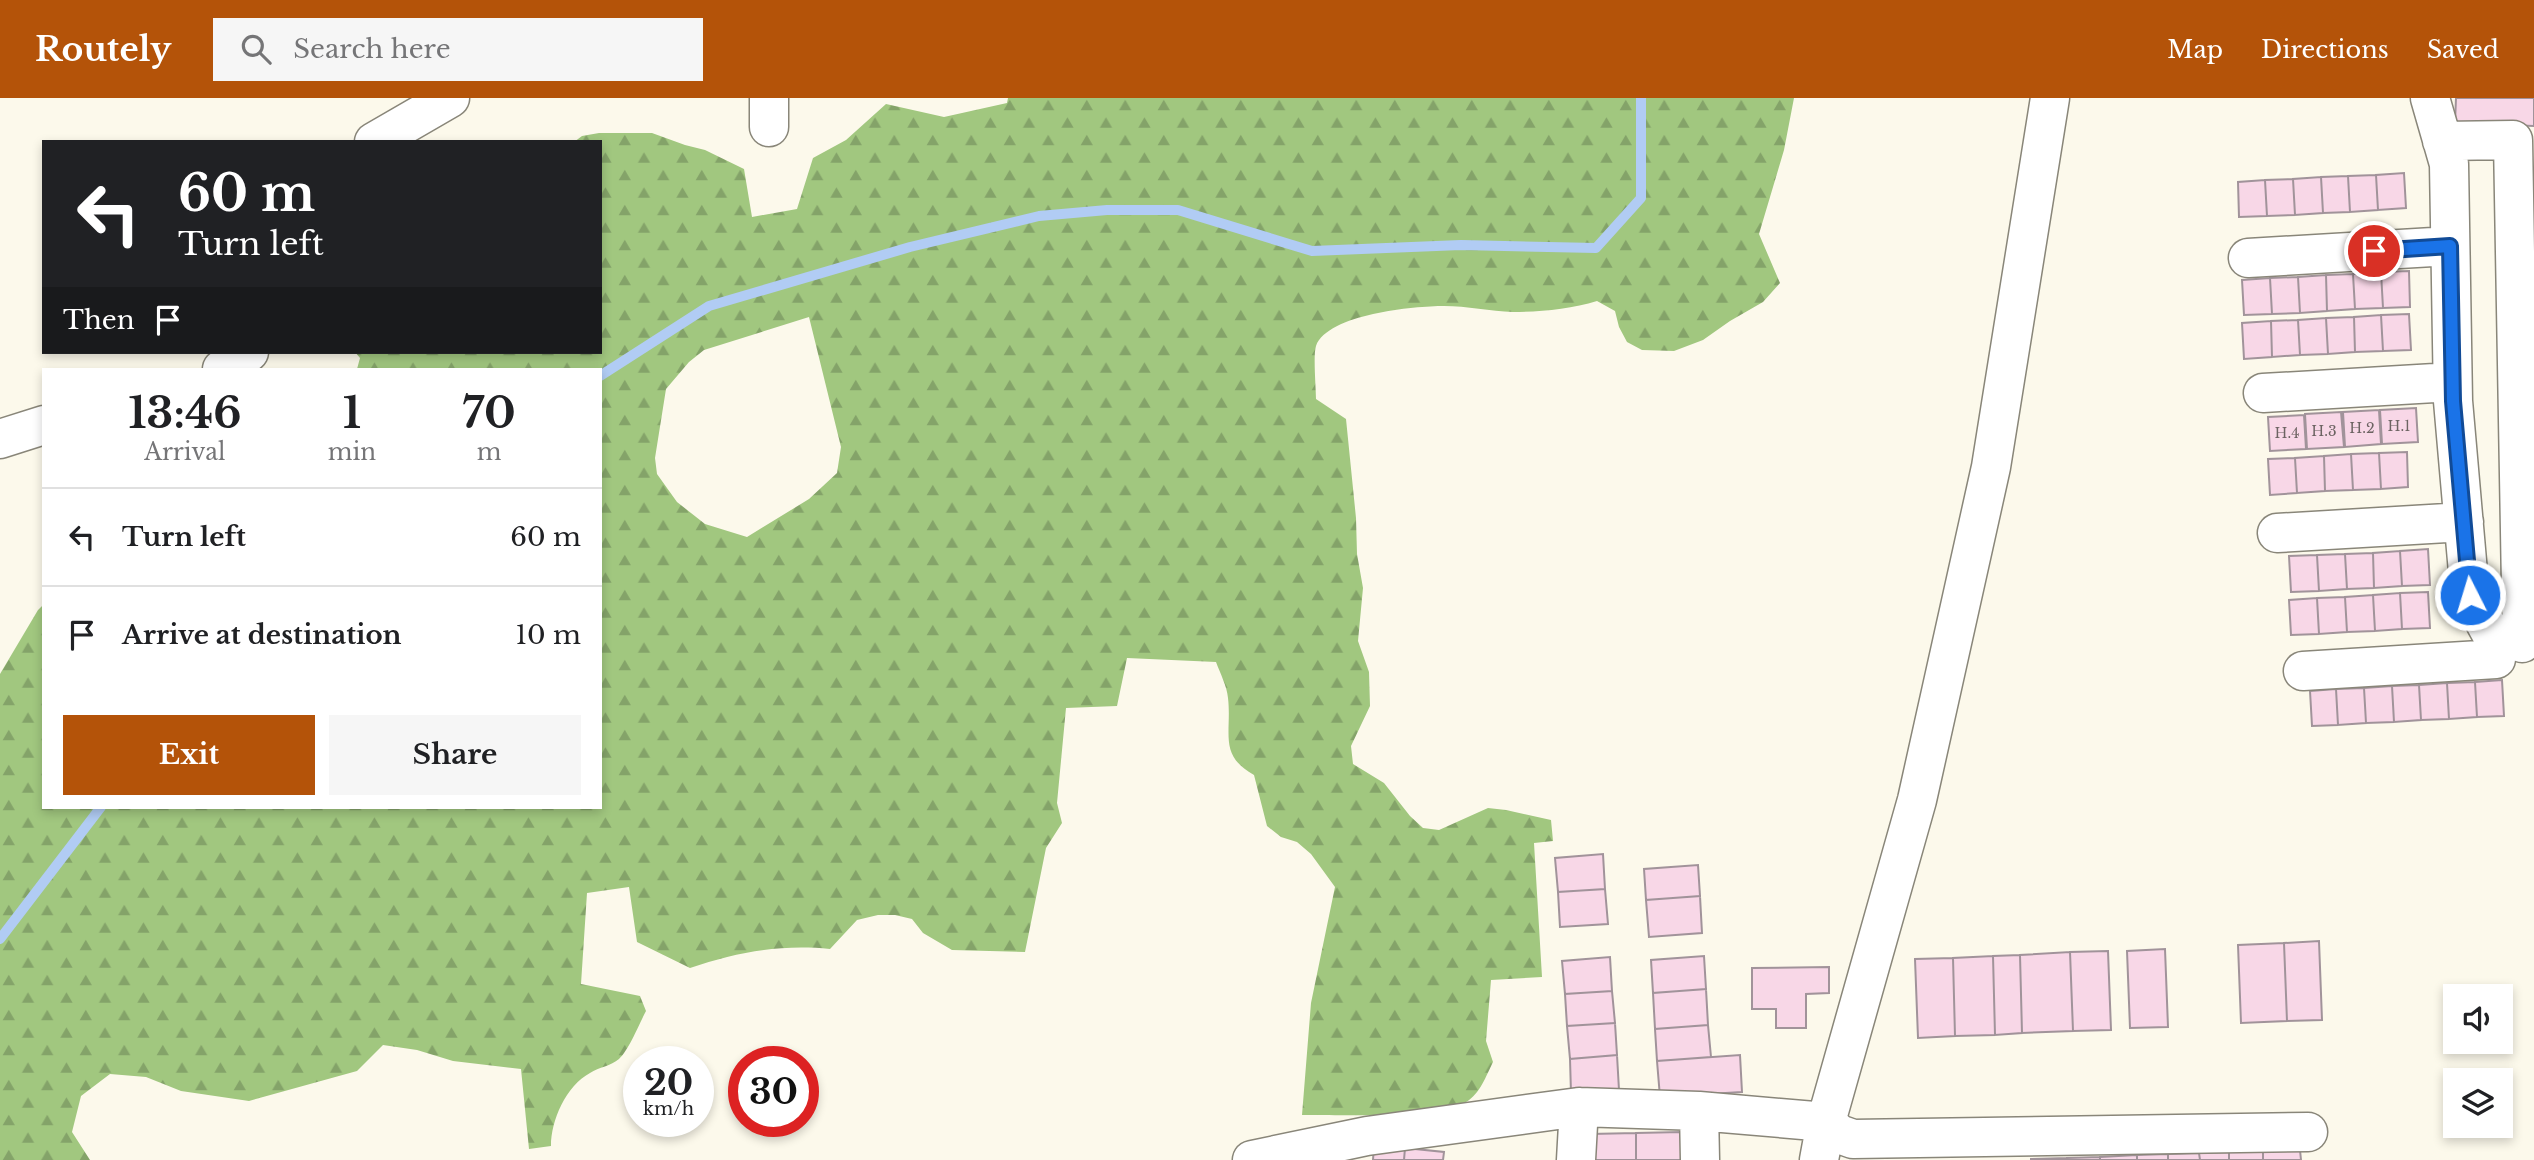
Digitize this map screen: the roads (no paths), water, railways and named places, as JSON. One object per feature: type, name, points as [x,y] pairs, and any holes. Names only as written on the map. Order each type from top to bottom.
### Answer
[{"type":"street","points":[[377,140],[450,98]]},
{"type":"street","points":[[1819,1160],[1826,1122],[1917,800],[1992,467],[2050,98]]},
{"type":"street","points":[[2303,671],[2496,659],[2494,639],[2470,595],[2452,382],[2449,164],[2430,98]]},
{"type":"street","points":[[2442,141],[2513,140],[2526,379],[2522,643]]},
{"type":"street","points":[[2248,258],[2450,246]]},
{"type":"street","points":[[226,368],[246,354]]},
{"type":"street","points":[[2263,393],[2452,382]]},
{"type":"street","points":[[0,439],[42,426]]},
{"type":"street","points":[[2277,533],[2464,522]]},
{"type":"street","points":[[1252,1160],[1365,1148],[1579,1107],[1699,1111],[1826,1122],[1839,1134],[1853,1139],[2308,1132]]},
{"type":"street","points":[[1576,1160],[1579,1107]]},
{"type":"street","points":[[1699,1111],[1700,1160]]},
{"type":"waterway","points":[[602,375],[709,306],[910,247],[1039,216],[1107,210],[1178,210],[1312,251],[1461,245],[1596,248],[1641,198],[1641,98]]},
{"type":"waterway","points":[[0,939],[99,809]]}]
